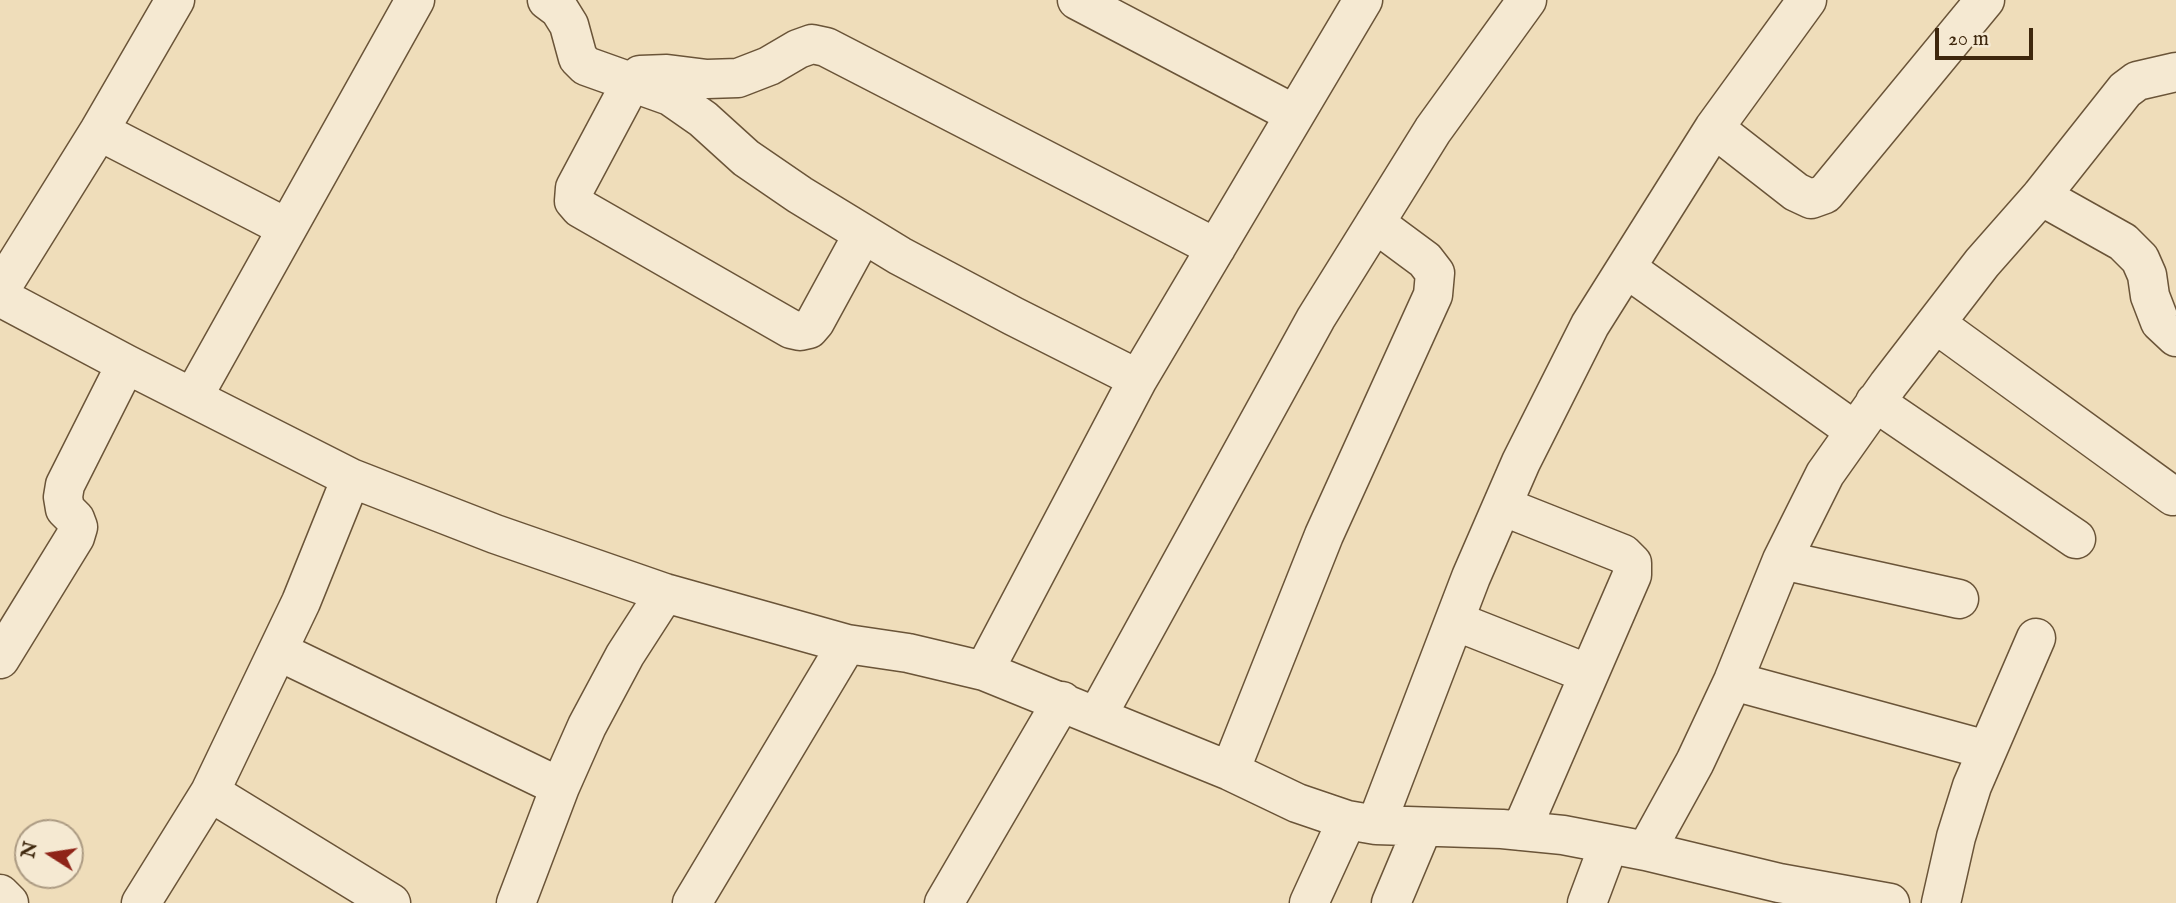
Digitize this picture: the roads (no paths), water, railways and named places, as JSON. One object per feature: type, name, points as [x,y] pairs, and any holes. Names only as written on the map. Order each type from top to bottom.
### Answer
[{"type":"street","points":[[0,290],[99,131],[175,0]]},
{"type":"street","points":[[193,397],[415,0]]},
{"type":"street","points":[[548,0],[559,9],[569,25],[578,58],[586,66],[670,96],[703,119],[746,158],[863,234],[1013,316],[1138,379]]},
{"type":"street","points":[[1076,0],[1294,114]]},
{"type":"street","points":[[984,671],[1138,379],[1363,0]]},
{"type":"street","points":[[1097,716],[1310,330],[1433,131],[1527,0]]},
{"type":"street","points":[[1309,903],[1361,823],[1455,621],[1521,462],[1590,325],[1714,128],[1807,0]]},
{"type":"street","points":[[1714,128],[1796,192],[1811,199],[1825,194],[1985,0]]},
{"type":"street","points":[[863,234],[815,322],[809,329],[800,331],[791,329],[580,208],[574,201],[575,188],[631,83],[640,75],[738,78],[812,44],[826,47],[1216,248]]},
{"type":"street","points":[[1587,903],[1627,847],[1695,762],[1733,681],[1782,560],[1825,474],[1865,417],[1982,263],[2041,196],[2125,90],[2137,81],[2176,72]]},
{"type":"street","points":[[99,131],[287,228]]},
{"type":"street","points":[[2041,196],[2123,242],[2140,258],[2160,322],[2176,337]]},
{"type":"street","points":[[1230,771],[1324,535],[1433,295],[1435,273],[1425,260],[1375,223]]},
{"type":"street","points":[[1626,268],[1865,417],[2076,539]]},
{"type":"street","points":[[0,297],[352,478],[495,534],[665,593],[846,643],[908,653],[984,671],[1230,771],[1297,803],[1361,823],[1563,835],[1873,902]]},
{"type":"street","points":[[1936,324],[2173,496]]},
{"type":"street","points":[[0,659],[75,537],[78,527],[75,519],[65,509],[65,485],[126,364]]},
{"type":"street","points":[[141,903],[211,792],[301,602],[352,478]]},
{"type":"street","points":[[1502,506],[1623,554],[1632,563],[1632,575],[1521,831]]},
{"type":"street","points":[[1782,560],[1959,599]]},
{"type":"street","points":[[516,903],[560,787],[587,726],[625,655],[665,593]]},
{"type":"street","points":[[1455,621],[1589,674]]},
{"type":"street","points":[[1941,903],[1956,837],[1972,786],[2036,638]]},
{"type":"street","points":[[692,903],[846,643]]},
{"type":"street","points":[[278,651],[560,787]]},
{"type":"street","points":[[1733,681],[1987,750]]},
{"type":"street","points":[[944,903],[1062,701]]},
{"type":"street","points":[[211,792],[391,903]]},
{"type":"street","points":[[1391,903],[1423,827]]},
{"type":"street","points":[[0,894],[9,903]]}]
